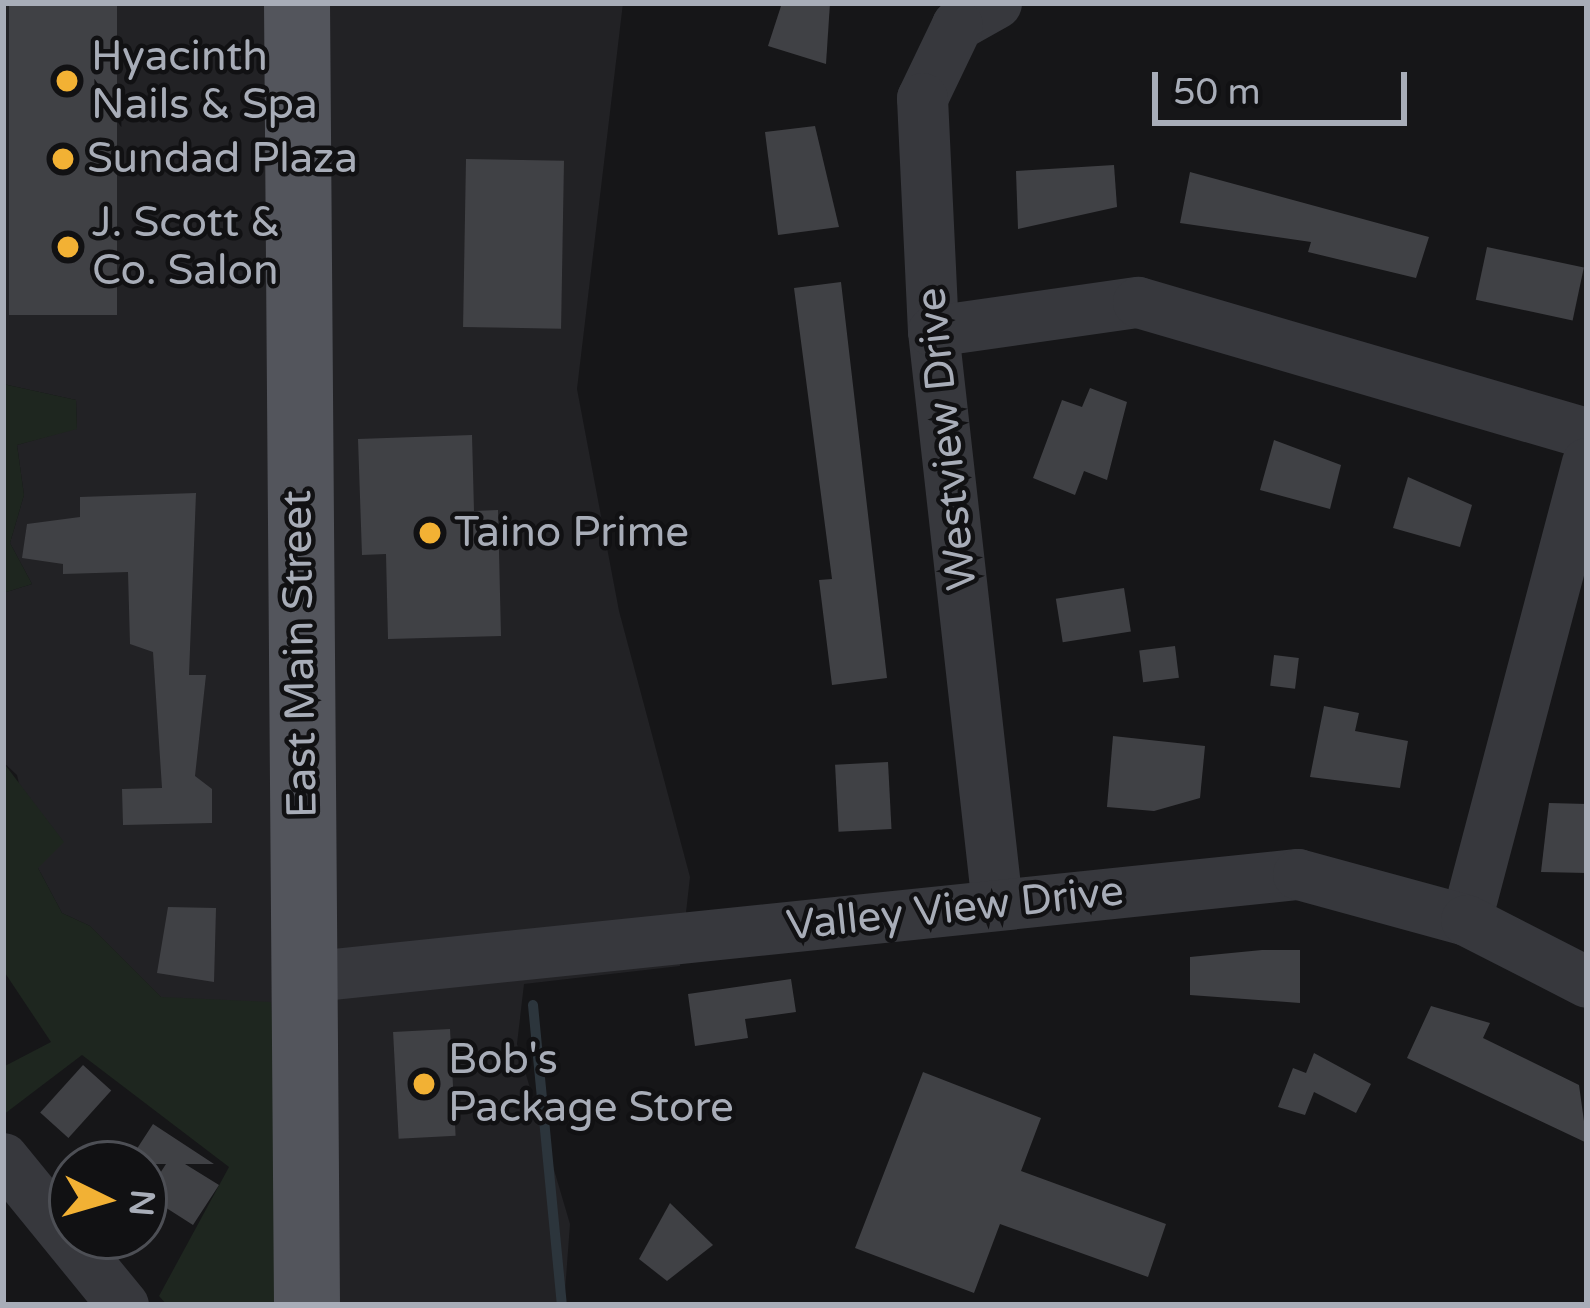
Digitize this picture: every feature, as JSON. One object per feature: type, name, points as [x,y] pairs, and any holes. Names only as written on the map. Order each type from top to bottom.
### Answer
[{"type":"main road","name":"East Main Street","points":[[297,3],[307,1305]]},
{"type":"street","name":"Westview Drive","points":[[996,3],[957,25],[922,98],[933,331],[997,904]]},
{"type":"street","points":[[933,331],[1138,302],[1587,433]]},
{"type":"street","points":[[1466,920],[1587,464]]},
{"type":"street","name":"Valley View Drive","points":[[304,976],[1298,874],[1466,920],[1587,982]]},
{"type":"street","points":[[3,1158],[123,1305]]},
{"type":"shaded area","points":[[3,3],[623,3],[577,389],[619,611],[690,877],[680,966],[524,984],[517,1044],[570,1224],[564,1305],[277,1305],[285,1195],[161,997],[90,926],[62,913],[38,868],[17,775],[3,762],[3,593],[32,584],[10,543],[24,495],[17,445],[77,428],[76,400],[3,384]]},
{"type":"shaded area","points":[[3,384],[76,400],[77,429],[17,445],[24,495],[10,543],[32,584],[3,593]]},
{"type":"shaded area","points":[[3,762],[64,842],[38,868],[62,913],[90,926],[161,997],[271,1002],[285,1195],[277,1305],[167,1305],[159,1296],[229,1167],[82,1055],[3,1115],[3,1067],[51,1042],[3,970]]},
{"type":"building","name":"Sundad Plaza","points":[[9,3],[117,3],[117,315],[9,315]]},
{"type":"building","points":[[782,3],[830,3],[826,64],[768,46]]},
{"type":"building","points":[[815,126],[839,227],[778,235],[765,132]]},
{"type":"building","points":[[466,159],[564,161],[561,329],[463,327]]},
{"type":"building","points":[[1114,165],[1117,207],[1018,229],[1016,171]]},
{"type":"building","points":[[1190,172],[1429,237],[1416,278],[1308,252],[1311,242],[1180,223]]},
{"type":"building","points":[[1487,247],[1584,268],[1573,320],[1476,300]]},
{"type":"building","points":[[841,282],[887,678],[832,685],[819,580],[832,579],[794,288]]},
{"type":"building","points":[[1090,388],[1127,402],[1107,480],[1084,471],[1075,495],[1033,478],[1062,400],[1082,407]]},
{"type":"building","name":"Taino Prime","points":[[472,435],[474,511],[498,510],[501,636],[388,639],[386,554],[362,555],[358,439]]},
{"type":"building","points":[[1274,440],[1341,465],[1330,509],[1260,490]]},
{"type":"building","points":[[1408,477],[1472,505],[1460,547],[1393,528]]},
{"type":"building","points":[[196,493],[189,675],[206,675],[195,776],[212,789],[212,823],[123,825],[122,789],[162,788],[153,652],[130,644],[128,572],[63,574],[63,564],[22,558],[27,524],[80,517],[80,497]]},
{"type":"building","points":[[1124,588],[1131,631],[1063,642],[1056,599]]},
{"type":"building","points":[[1175,646],[1179,678],[1143,682],[1139,650]]},
{"type":"building","points":[[1274,655],[1299,658],[1295,689],[1270,686]]},
{"type":"building","points":[[1324,706],[1359,713],[1355,731],[1408,741],[1400,788],[1310,777]]},
{"type":"building","points":[[1113,736],[1205,746],[1200,798],[1154,811],[1107,807]]},
{"type":"building","points":[[888,762],[892,829],[839,832],[835,765]]},
{"type":"building","points":[[1549,803],[1587,804],[1587,873],[1541,872]]},
{"type":"building","points":[[168,907],[216,908],[214,982],[157,973]]},
{"type":"building","points":[[1300,950],[1300,1003],[1190,995],[1190,957]]},
{"type":"building","points":[[791,979],[796,1012],[745,1019],[748,1038],[695,1046],[688,994]]},
{"type":"building","points":[[1431,1006],[1490,1023],[1483,1038],[1579,1085],[1587,1143],[1407,1058]]},
{"type":"building","name":"Bob's Package Store","points":[[450,1029],[456,1136],[399,1139],[393,1032]]},
{"type":"building","points":[[1314,1053],[1371,1084],[1356,1113],[1314,1092],[1305,1115],[1278,1107],[1293,1068],[1306,1073]]},
{"type":"building","points":[[83,1065],[111,1090],[68,1138],[40,1113]]},
{"type":"building","points":[[923,1072],[1041,1118],[1021,1171],[1166,1224],[1148,1277],[1000,1224],[974,1293],[855,1248]]},
{"type":"building","points":[[153,1124],[214,1164],[185,1164],[219,1185],[193,1225],[168,1209],[168,1140],[143,1140]]},
{"type":"building","points":[[670,1203],[713,1245],[667,1281],[639,1259]]},
{"type":"waterway","points":[[533,1005],[562,1305]]},
{"type":"place","name":"Hyacinth Nails & Spa","points":[[67,81]]},
{"type":"place","name":"Sundad Plaza","points":[[63,159]]},
{"type":"place","name":"J. Scott & Co. Salon","points":[[68,247]]},
{"type":"place","name":"Taino Prime","points":[[430,533]]},
{"type":"place","name":"Bob's Package Store","points":[[424,1084]]}]
